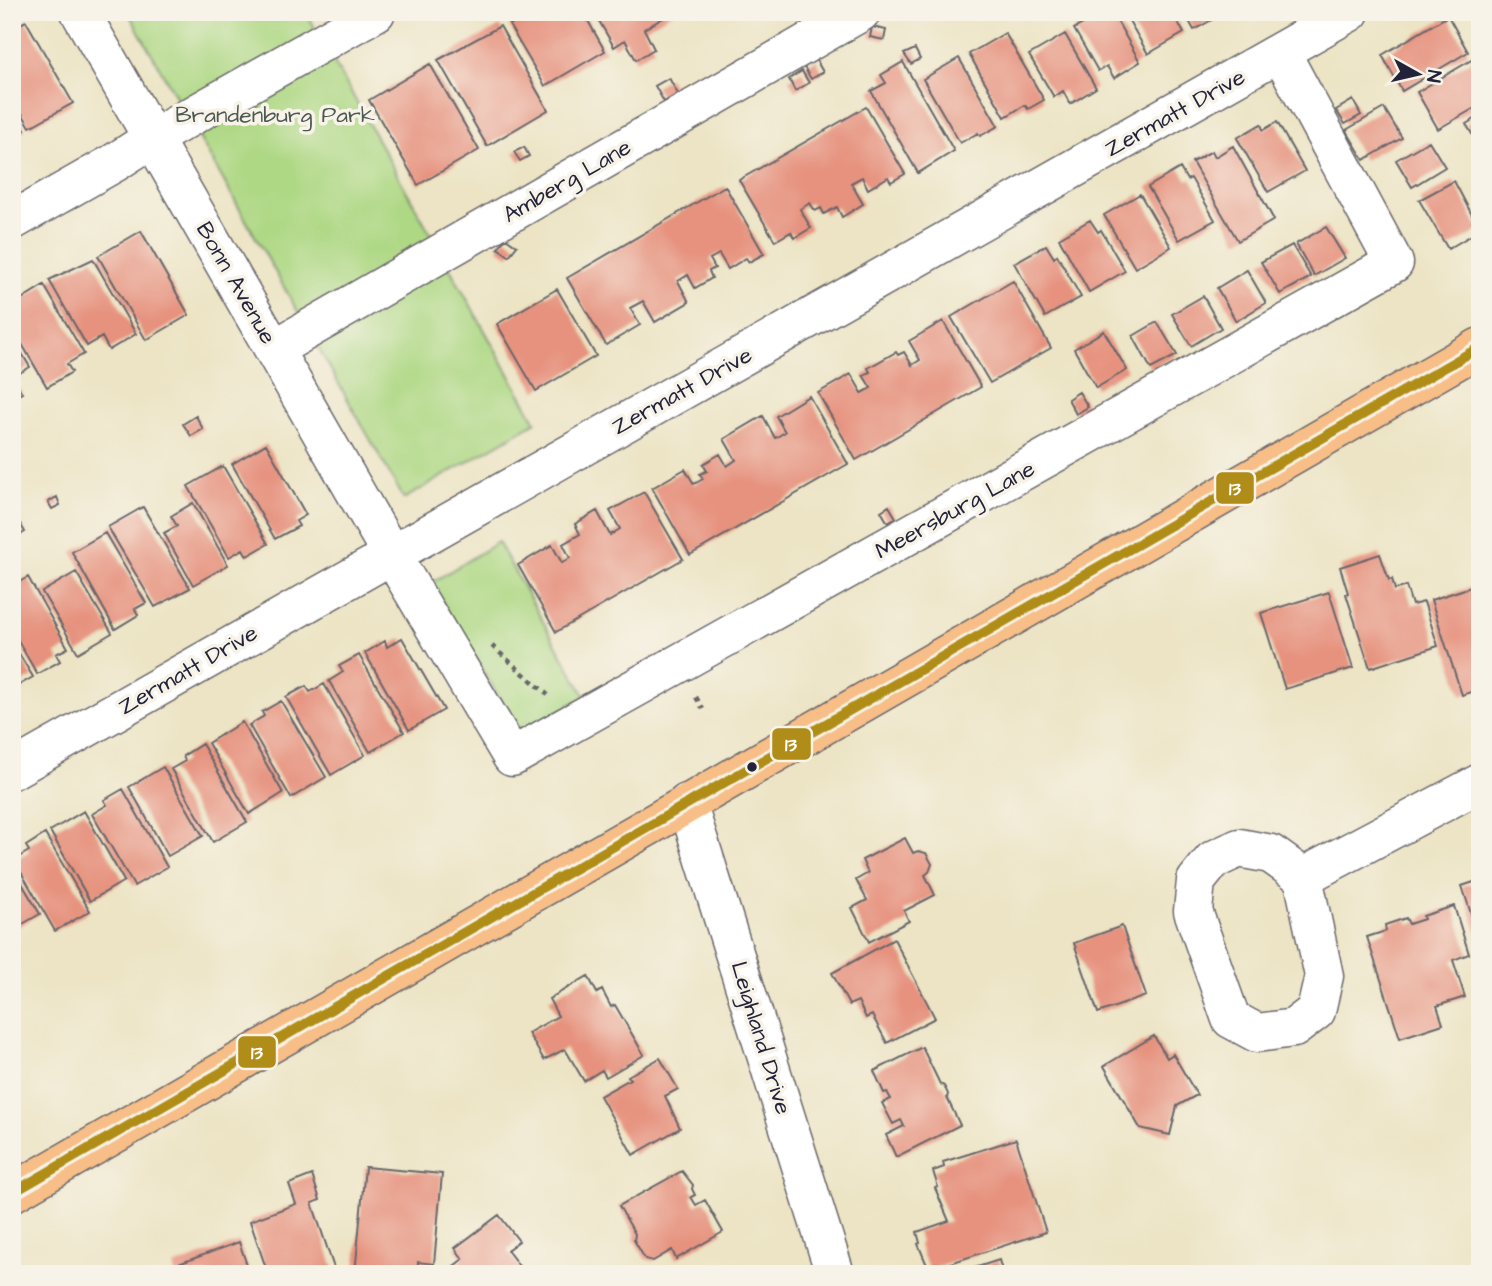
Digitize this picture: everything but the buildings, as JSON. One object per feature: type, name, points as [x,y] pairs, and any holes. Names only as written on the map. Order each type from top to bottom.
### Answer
[{"type":"main road","points":[[12,1193],[1480,347]]},
{"type":"street","name":"Bonn Avenue","points":[[80,12],[391,555]]},
{"type":"street","points":[[12,221],[376,12]]},
{"type":"street","name":"Amberg Lane","points":[[274,349],[861,12]]},
{"type":"street","name":"Zermatt Drive","points":[[12,770],[1350,12]]},
{"type":"street","name":"Meersburg Lane","points":[[391,555],[512,757],[1394,263],[1281,53]]},
{"type":"street","points":[[1303,877],[1480,783]]},
{"type":"street","name":"Leighland Drive","points":[[687,803],[835,1274]]},
{"type":"street","points":[[1239,848],[1271,853],[1303,877],[1324,976],[1316,1011],[1294,1028],[1256,1033],[1231,1019],[1194,911],[1196,881],[1213,860],[1239,848]]},
{"type":"path","points":[[487,642],[554,700],[575,724]]},
{"type":"green space","name":"Brandenburg Park","points":[[128,12],[306,12],[536,422],[404,499]]},
{"type":"green space","points":[[498,542],[585,696],[521,734],[431,583]]},
{"type":"transit line","name":"13","points":[[12,1193],[1480,347]]}]
